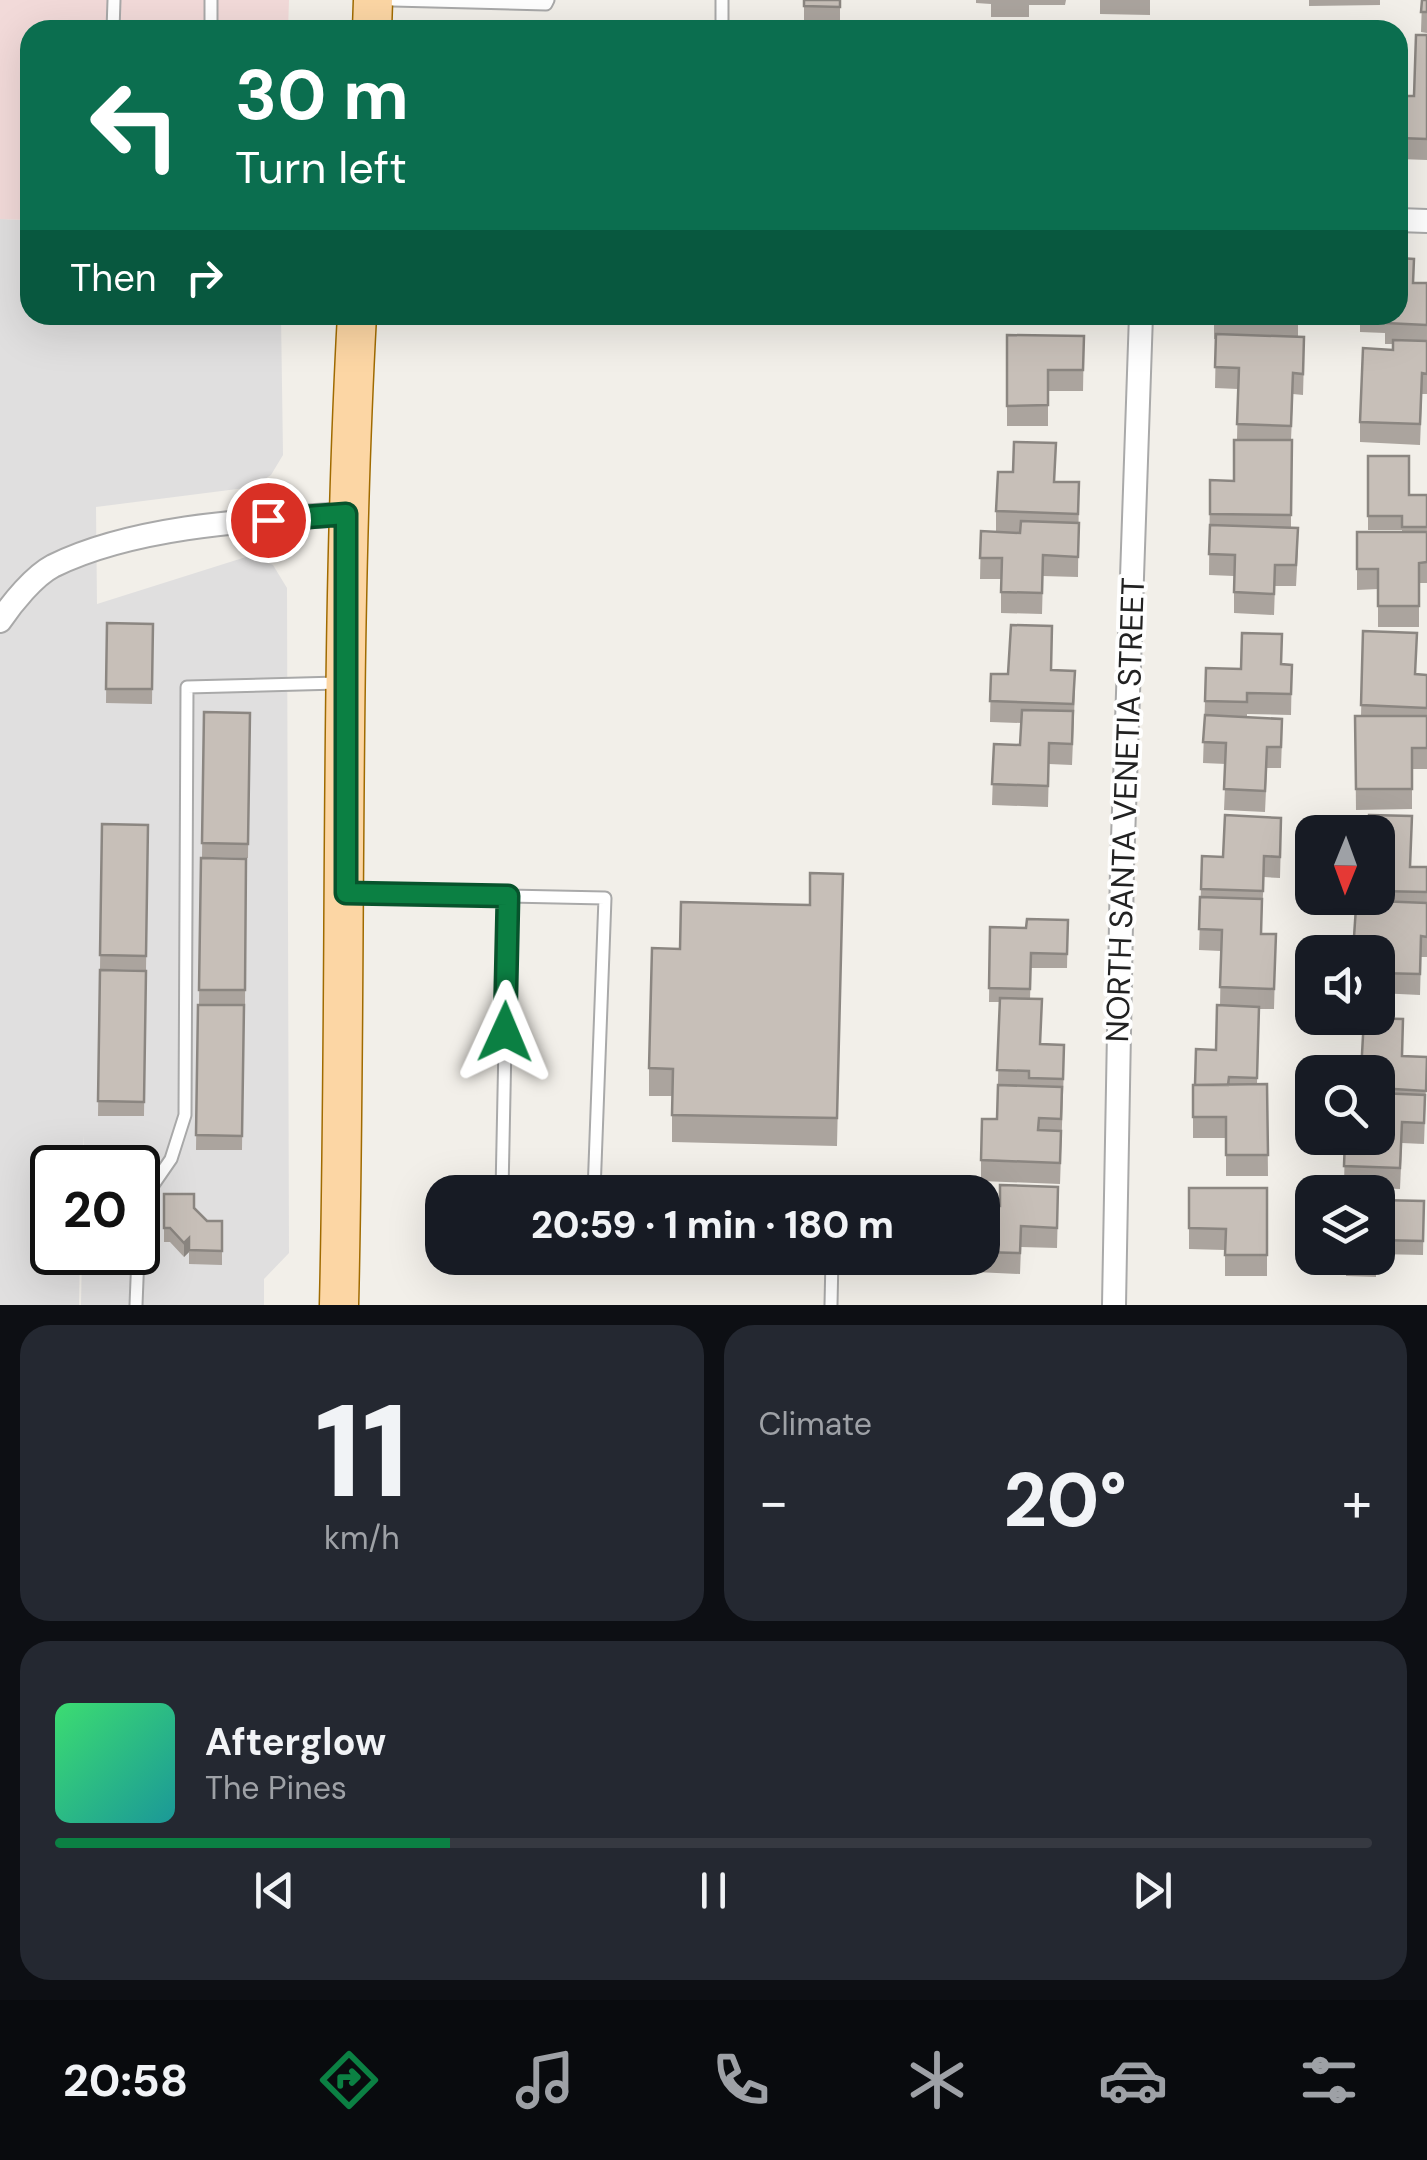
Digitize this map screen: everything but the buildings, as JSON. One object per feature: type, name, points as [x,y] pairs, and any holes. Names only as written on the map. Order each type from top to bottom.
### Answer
[{"type":"main road","points":[[339,1305],[346,893],[346,514],[356,325]]},
{"type":"street","name":"NORTH SANTA VENETIA STREET","points":[[1114,1305],[1122,868],[1142,325]]},
{"type":"street","points":[[0,621],[49,568],[88,553],[148,537],[268,520],[346,514]]},
{"type":"lane","points":[[393,0],[548,0]]},
{"type":"lane","points":[[136,1305],[140,1204],[171,1159],[185,1115],[188,687],[346,683]]},
{"type":"lane","points":[[346,893],[605,898],[595,1175]]},
{"type":"lane","points":[[502,1175],[508,896]]},
{"type":"lane","points":[[831,1305],[832,1275]]},
{"type":"shaded area","points":[[0,0],[289,0],[288,20],[20,20],[20,220],[0,219]]},
{"type":"shaded area","points":[[0,219],[20,220],[20,325],[281,325],[283,455],[271,475],[253,487],[96,507],[97,604],[249,556],[273,565],[287,588],[289,1253],[264,1279],[264,1305],[81,1305],[82,1275],[160,1275],[160,1145],[84,1145],[84,1136],[83,1145],[30,1145],[30,1275],[80,1275],[79,1305],[0,1305]]},
{"type":"route","points":[[268,520],[346,514],[346,893],[508,896],[505,1032]]}]
